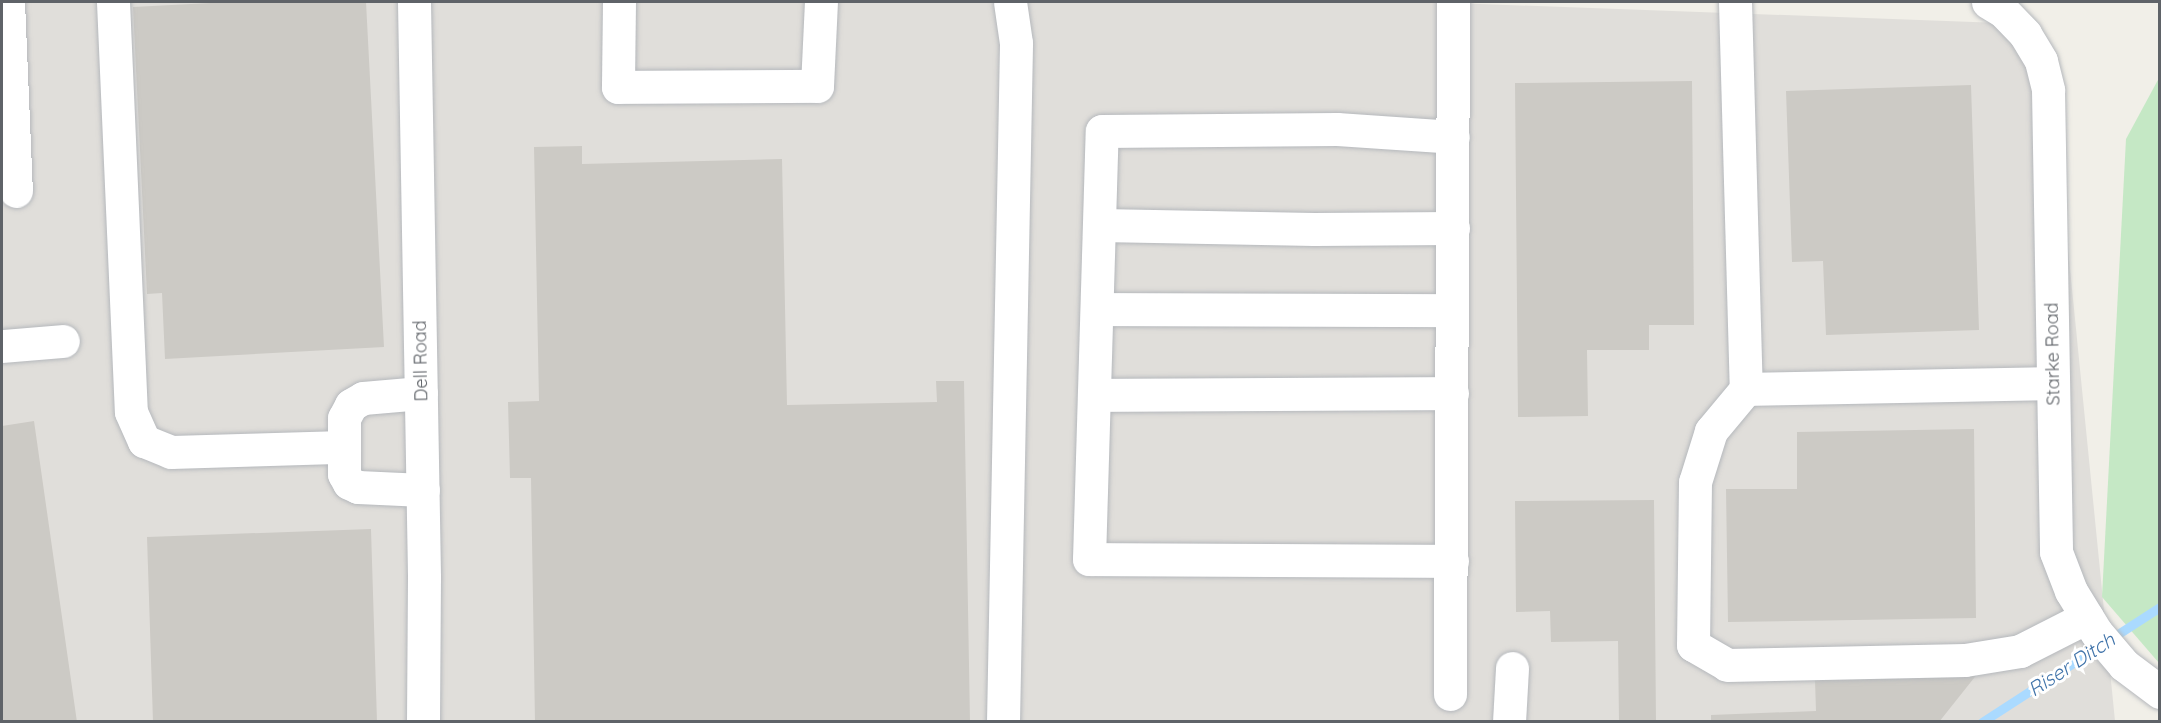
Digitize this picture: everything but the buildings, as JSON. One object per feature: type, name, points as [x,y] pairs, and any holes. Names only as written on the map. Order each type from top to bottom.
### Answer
[{"type":"street","points":[[9,2],[16,191]]},
{"type":"street","points":[[113,2],[131,412],[144,441],[171,452],[344,447]]},
{"type":"street","name":"Dell Road","points":[[414,2],[423,490],[423,722]]},
{"type":"street","points":[[619,2],[618,87],[817,86],[821,2]]},
{"type":"street","points":[[1003,722],[1016,43],[1010,2]]},
{"type":"street","points":[[1450,694],[1452,2]]},
{"type":"street","points":[[1735,2],[1746,389],[1712,431],[1695,482],[1694,645],[1727,665],[1965,660],[2020,651],[2087,618]]},
{"type":"street","name":"Starke Road","points":[[1988,2],[2003,11],[2025,34],[2041,61],[2048,90],[2056,552],[2071,591],[2096,632],[2124,665],[2160,692]]},
{"type":"street","points":[[1452,561],[1089,559],[1102,131],[1337,129],[1453,136]]},
{"type":"street","points":[[1100,225],[1314,230],[1453,228]]},
{"type":"street","points":[[1097,309],[1452,310]]},
{"type":"street","points":[[2,346],[63,341]]},
{"type":"street","points":[[1746,389],[2054,383]]},
{"type":"street","points":[[421,393],[363,398],[351,405],[344,418],[344,474],[349,483],[358,487],[423,490]]},
{"type":"street","points":[[1095,394],[1452,393]]},
{"type":"street","points":[[1509,722],[1512,668]]},
{"type":"shaded area","points":[[2,2],[1427,2],[2000,23],[2053,98],[2115,721],[2,721]]},
{"type":"green space","points":[[2159,78],[2159,663],[2102,597],[2126,139]]},
{"type":"waterway","name":"Riser Ditch","points":[[1982,722],[2160,607]]}]
